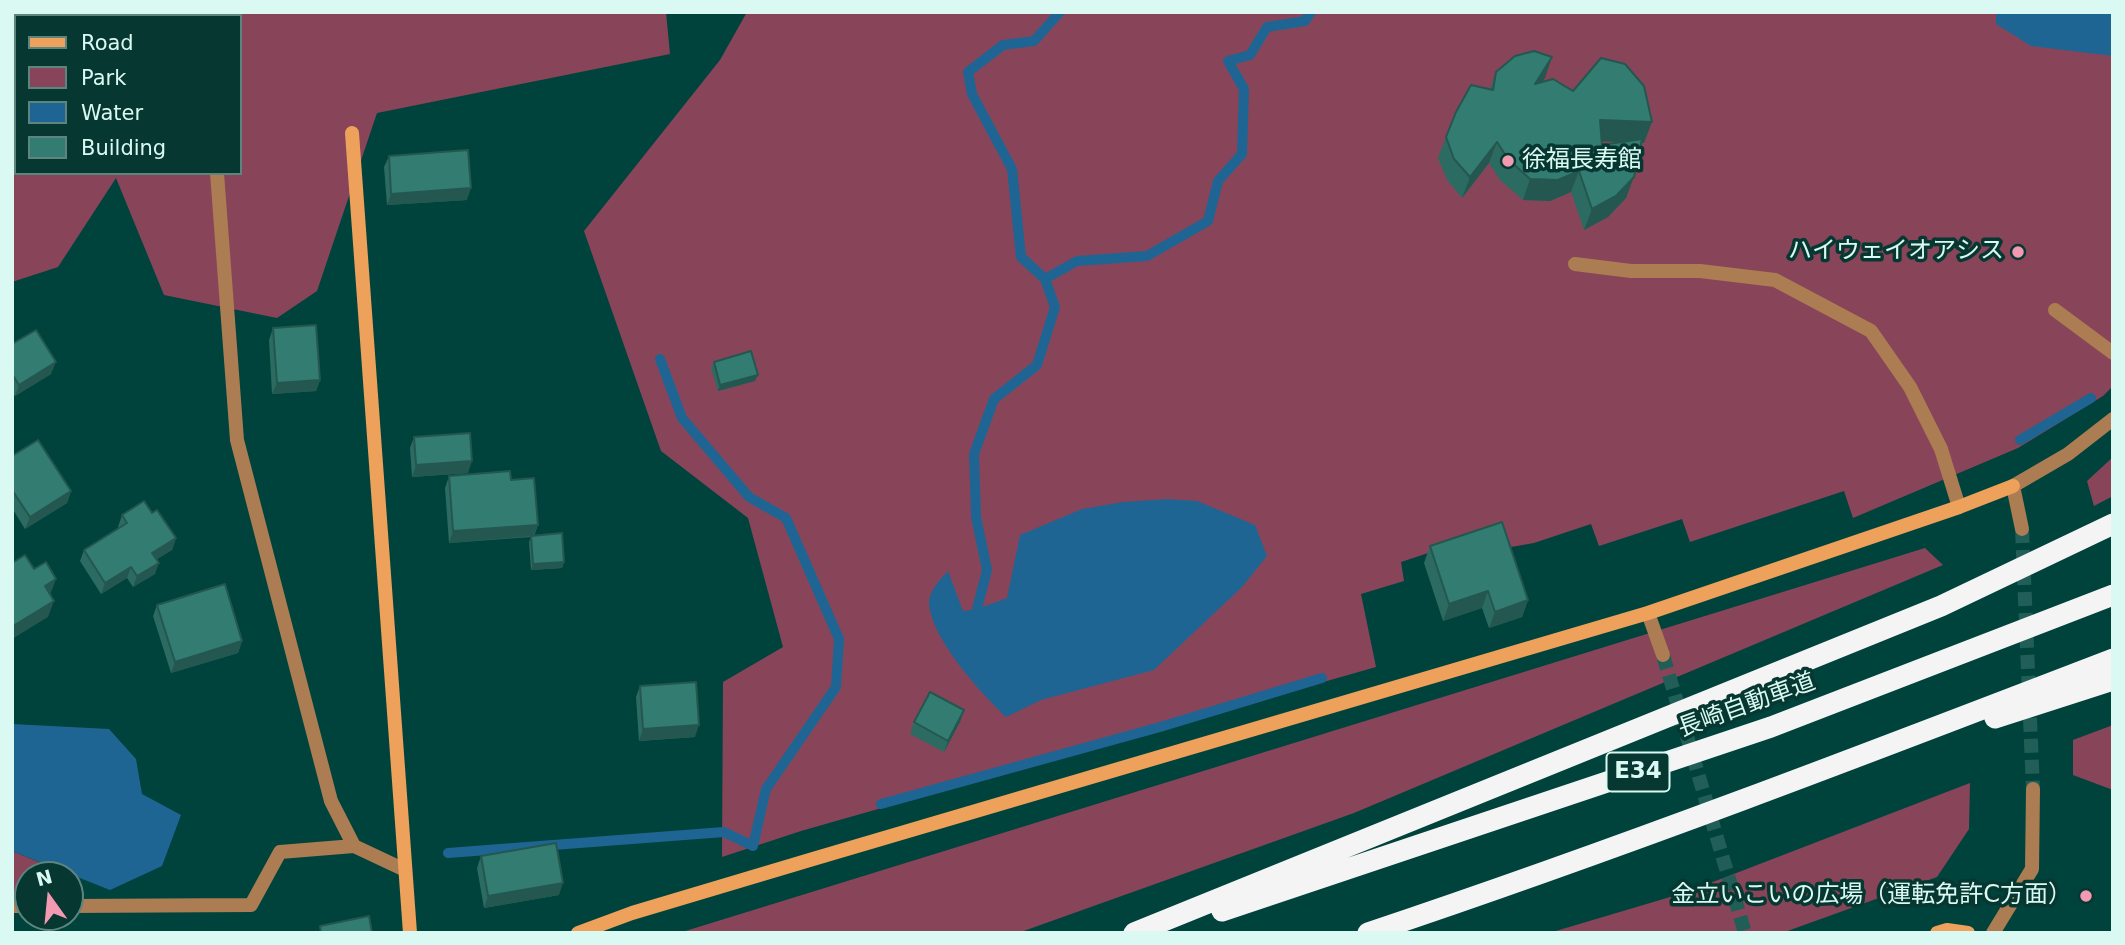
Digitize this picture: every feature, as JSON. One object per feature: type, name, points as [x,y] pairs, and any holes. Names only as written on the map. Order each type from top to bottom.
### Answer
[{"type":"highway","points":[[1134,933],[1941,606],[2113,524]]},
{"type":"highway","name":"長崎自動車道","points":[[1156,933],[1771,727],[2113,595]]},
{"type":"highway","name":"E34","points":[[1368,933],[1788,784],[2113,659]]},
{"type":"highway","points":[[1788,784],[2113,680]]},
{"type":"street","points":[[352,133],[410,933]]},
{"type":"street","points":[[217,175],[237,440],[331,801],[354,846]]},
{"type":"street","points":[[1575,264],[1631,271],[1700,271],[1775,280],[1871,331],[1910,387],[1941,449],[1959,507]]},
{"type":"street","points":[[2055,310],[2113,353]]},
{"type":"street","points":[[578,933],[632,913],[1648,613],[2013,486],[2068,454],[2113,419]]},
{"type":"street","points":[[2013,486],[2022,529]]},
{"type":"street","points":[[1648,613],[1663,655]]},
{"type":"street","points":[[1993,933],[2032,869],[2033,789]]},
{"type":"street","points":[[84,906],[251,905],[280,852],[354,846],[405,870]]},
{"type":"street","points":[[1937,933],[1947,930],[1968,933]]},
{"type":"green space","points":[[12,12],[666,12],[670,54],[377,113],[317,291],[277,318],[164,295],[116,178],[58,267],[12,282]]},
{"type":"green space","points":[[747,12],[2113,12],[2113,386],[2103,396],[2018,448],[1853,518],[1844,491],[1690,542],[1682,519],[1599,546],[1591,524],[1534,543],[1511,547],[1504,528],[1401,562],[1404,581],[1361,594],[1376,667],[801,831],[722,857],[723,682],[783,647],[748,518],[661,451],[584,231],[720,60]]},
{"type":"green space","points":[[2113,457],[2113,496],[2094,506],[2087,481]]},
{"type":"green space","points":[[1925,548],[1943,565],[1354,813],[1018,933],[679,933]]},
{"type":"green space","points":[[2113,725],[2113,790],[2073,775],[2073,740]]},
{"type":"green space","points":[[1970,783],[1969,829],[1937,877],[1782,933],[1549,933],[1687,892]]},
{"type":"green space","points":[[12,851],[36,861],[14,861],[12,906]]},
{"type":"water","points":[[1996,12],[2113,12],[2113,56],[2031,46],[1996,24]]},
{"type":"water","points":[[1167,499],[1197,501],[1255,525],[1267,556],[1242,587],[1154,670],[1041,700],[1006,717],[971,680],[938,633],[929,603],[936,586],[948,571],[963,611],[1007,598],[1020,535],[1082,509],[1123,502]]},
{"type":"water","points":[[12,724],[109,729],[136,759],[142,794],[181,815],[162,866],[110,890],[84,880],[84,861],[37,861],[12,851]]},
{"type":"building","points":[[1534,51],[1552,57],[1535,84],[1553,79],[1573,91],[1601,58],[1625,64],[1644,86],[1652,122],[1600,120],[1602,145],[1642,139],[1634,177],[1616,196],[1592,209],[1579,171],[1558,180],[1530,179],[1508,159],[1497,142],[1470,177],[1454,159],[1446,137],[1471,85],[1493,90],[1496,72],[1515,56]]},
{"type":"building","points":[[468,150],[471,188],[391,194],[389,156]]},
{"type":"building","points":[[316,325],[320,380],[277,383],[273,328]]},
{"type":"building","points":[[36,330],[56,362],[19,385],[12,374],[12,344]]},
{"type":"building","points":[[751,351],[758,375],[720,385],[714,362]]},
{"type":"building","points":[[470,433],[472,461],[416,465],[414,437]]},
{"type":"building","points":[[38,440],[71,491],[30,517],[12,490],[12,456]]},
{"type":"building","points":[[510,471],[511,480],[534,478],[538,525],[453,531],[449,476]]},
{"type":"building","points":[[144,501],[152,513],[157,510],[176,538],[152,553],[159,563],[137,576],[131,567],[105,583],[84,550],[127,523],[122,515]]},
{"type":"building","points":[[1502,522],[1528,600],[1495,612],[1488,591],[1449,604],[1430,546]]},
{"type":"building","points":[[562,533],[564,562],[533,564],[531,536]]},
{"type":"building","points":[[25,555],[34,569],[46,562],[56,579],[45,586],[54,601],[13,626],[12,563]]},
{"type":"building","points":[[225,584],[242,641],[175,662],[157,605]]},
{"type":"building","points":[[696,682],[699,725],[643,729],[640,686]]},
{"type":"building","points":[[930,692],[964,710],[948,741],[914,722]]},
{"type":"building","points":[[556,843],[563,883],[488,896],[481,856]]},
{"type":"building","points":[[369,916],[372,933],[321,933],[320,926]]},
{"type":"waterway","points":[[977,609],[987,570],[976,517],[974,454],[994,399],[1037,365],[1055,307],[1045,279],[1021,257],[1012,169],[972,94],[968,72],[1003,45],[1034,41],[1060,12]]},
{"type":"waterway","points":[[1045,279],[1077,261],[1147,256],[1208,221],[1218,181],[1242,154],[1244,89],[1228,61],[1250,55],[1267,27],[1305,21],[1311,12]]},
{"type":"waterway","points":[[448,853],[724,832],[753,846],[766,789],[836,687],[839,639],[786,518],[749,497],[682,418],[660,359]]},
{"type":"waterway","points":[[2020,440],[2091,398]]},
{"type":"waterway","points":[[881,804],[1160,727],[1322,678]]},
{"type":"tunnel","points":[[2022,529],[2033,789]]},
{"type":"tunnel","points":[[1663,655],[1745,933]]},
{"type":"place","name":"徐福長寿館","points":[[1508,161]]},
{"type":"place","name":"ハイウェイオアシス","points":[[2018,252]]},
{"type":"place","name":"金立いこいの広場（運転免許C方面）","points":[[2086,896]]}]
